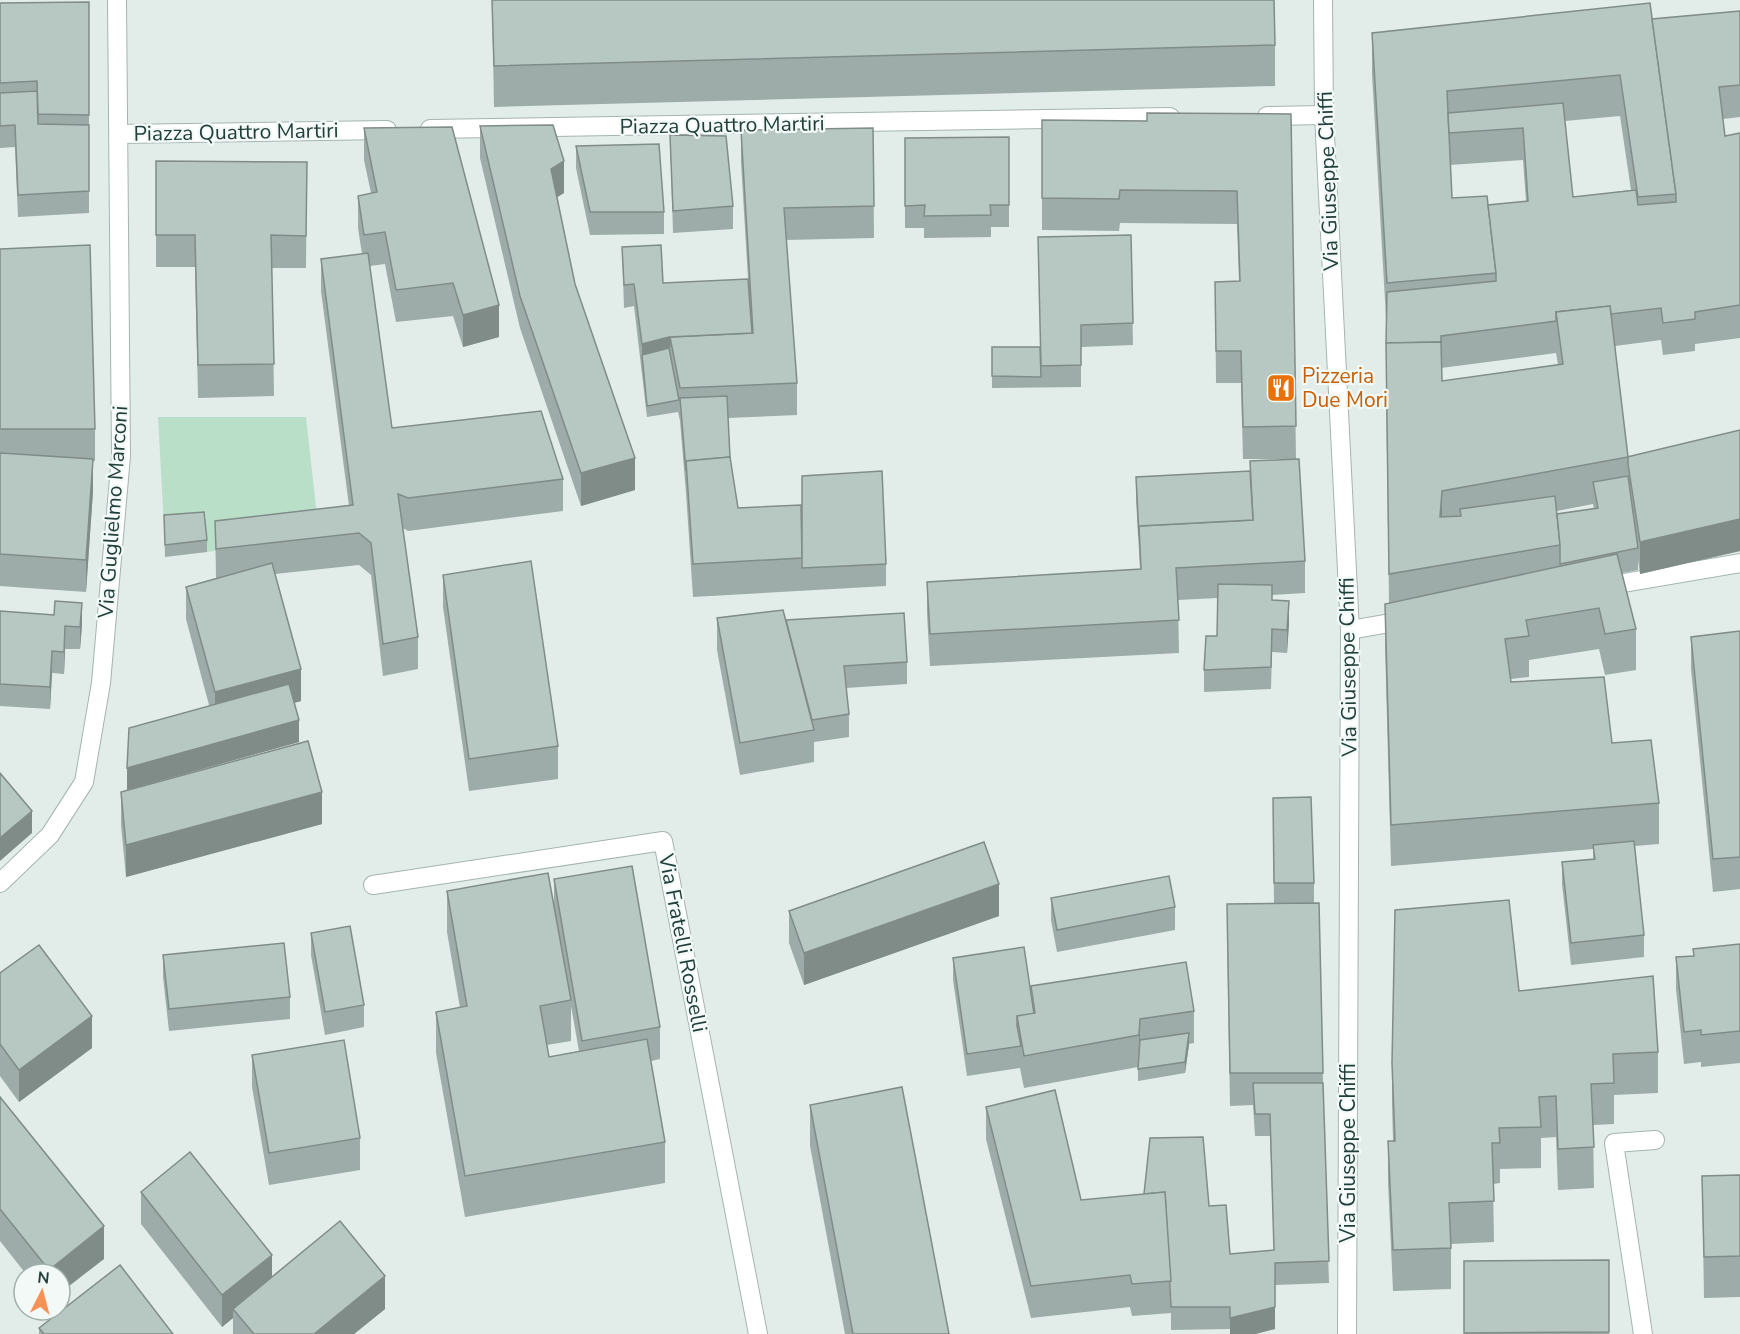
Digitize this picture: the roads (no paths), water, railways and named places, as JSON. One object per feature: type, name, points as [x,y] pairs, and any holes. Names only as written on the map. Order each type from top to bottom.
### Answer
[{"type":"street","name":"Via Guglielmo Marconi","points":[[0,883],[50,836],[84,782],[101,683],[121,456],[117,0]]},
{"type":"street","name":"Via Giuseppe Chiffi","points":[[1323,0],[1324,115],[1350,630],[1347,1334]]},
{"type":"street","points":[[1253,116],[1324,115]]},
{"type":"street","name":"Piazza Quattro Martiri","points":[[119,134],[1194,117]]},
{"type":"street","points":[[1579,590],[1740,562]]},
{"type":"street","points":[[1350,630],[1430,616]]},
{"type":"street","name":"Via Fratelli Rosselli","points":[[373,885],[663,841],[758,1334]]},
{"type":"street","points":[[1643,1334],[1614,1143],[1655,1140]]},
{"type":"place","name":"Pizzeria Due Mori","points":[[1281,388]]}]
